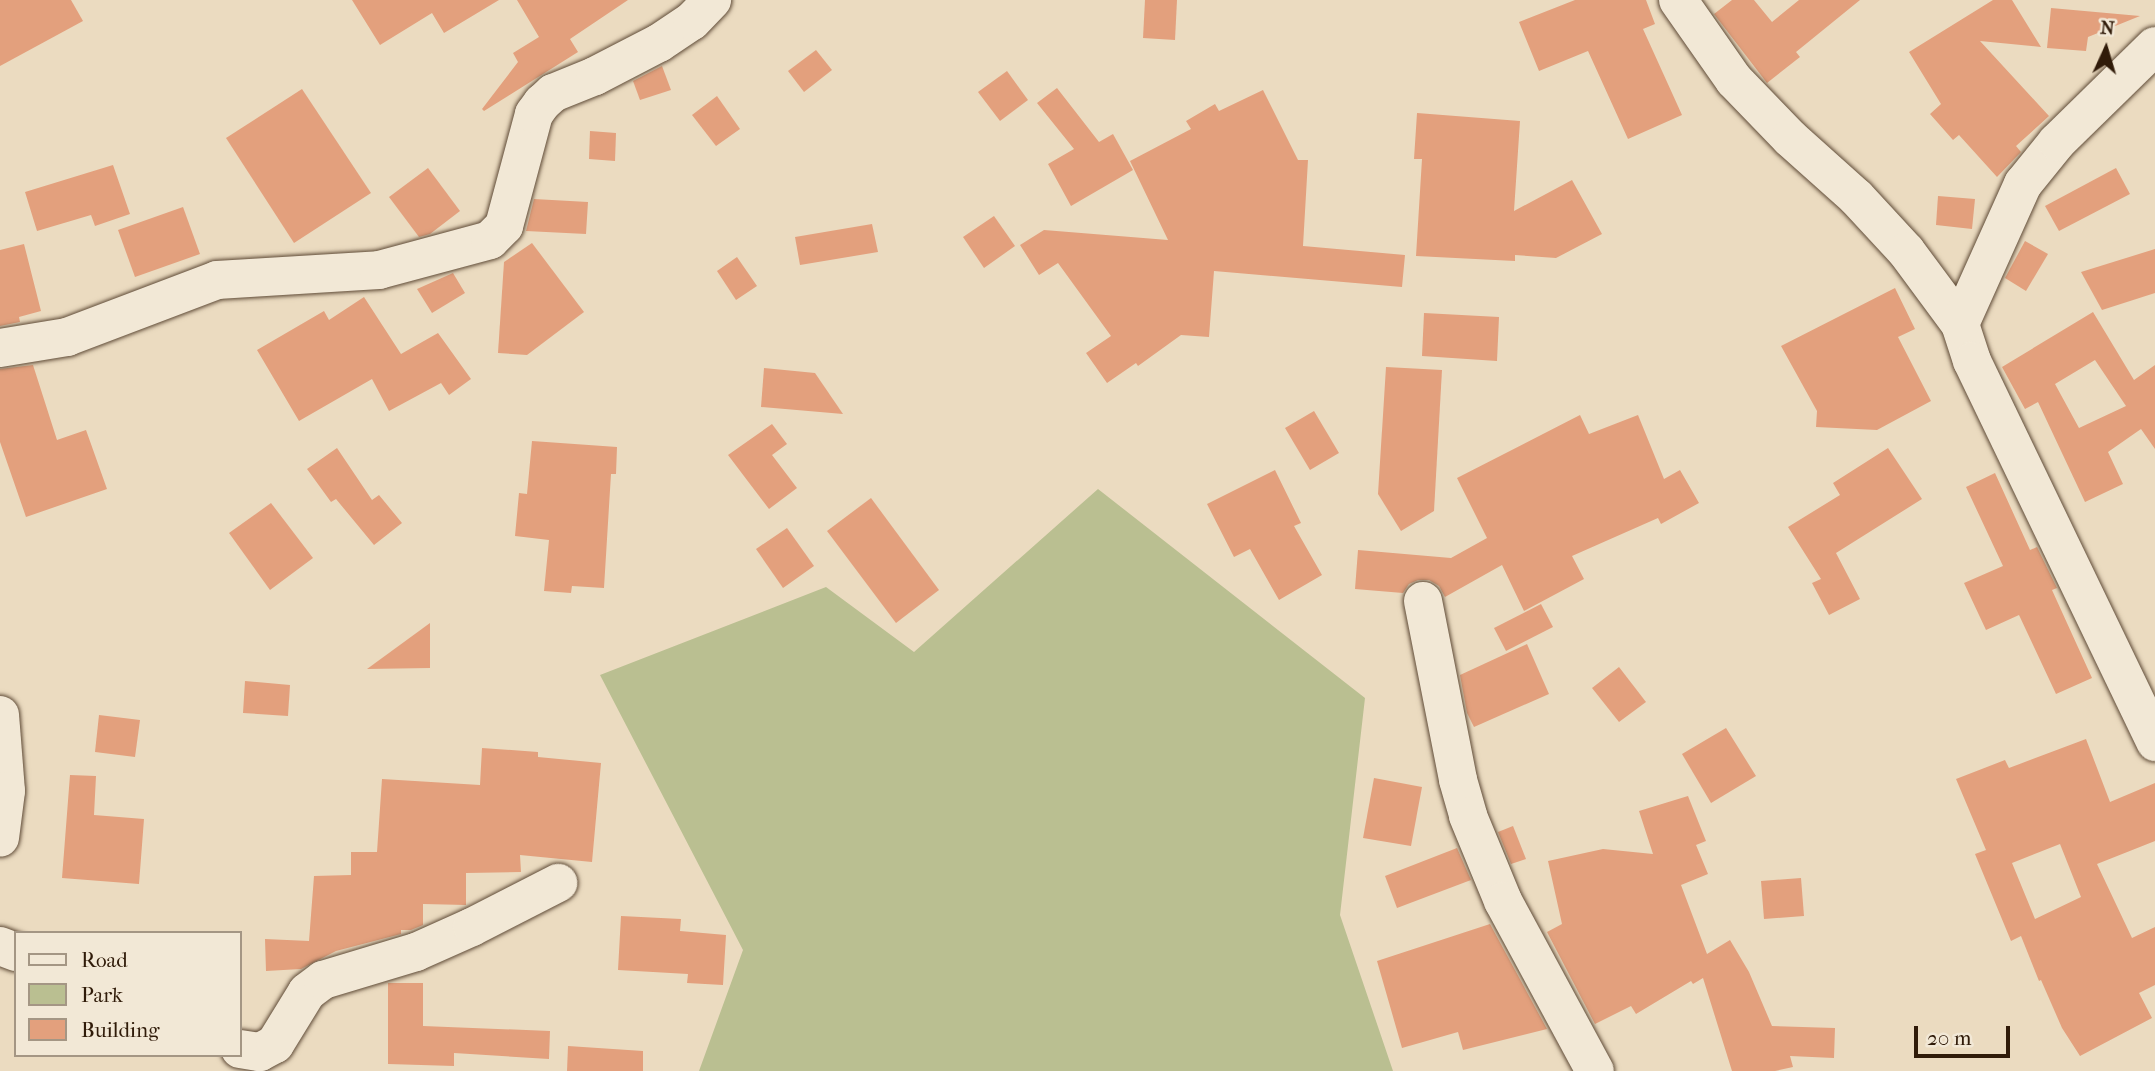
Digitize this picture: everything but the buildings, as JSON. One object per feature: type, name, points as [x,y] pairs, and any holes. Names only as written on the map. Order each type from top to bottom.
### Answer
[{"type":"street","points":[[0,348],[67,337],[217,280],[379,270],[490,240],[505,226],[534,114],[542,103],[553,93],[595,76],[659,43],[692,21],[712,0]]},
{"type":"street","points":[[1678,0],[1734,80],[1790,138],[1856,197],[1906,251],[1960,324],[1972,360],[2155,742]]},
{"type":"street","points":[[1960,324],[2023,184],[2057,142],[2155,46]]},
{"type":"street","points":[[1423,601],[1458,780],[1468,816],[1509,913],[1595,1071]]},
{"type":"street","points":[[0,715],[6,791],[0,838]]},
{"type":"street","points":[[242,1049],[260,1052],[275,1044],[307,992],[323,980],[416,952],[472,928],[558,883]]},
{"type":"green space","points":[[1098,489],[1365,698],[1340,915],[1393,1071],[699,1071],[743,950],[600,675],[826,587],[914,652]]}]
